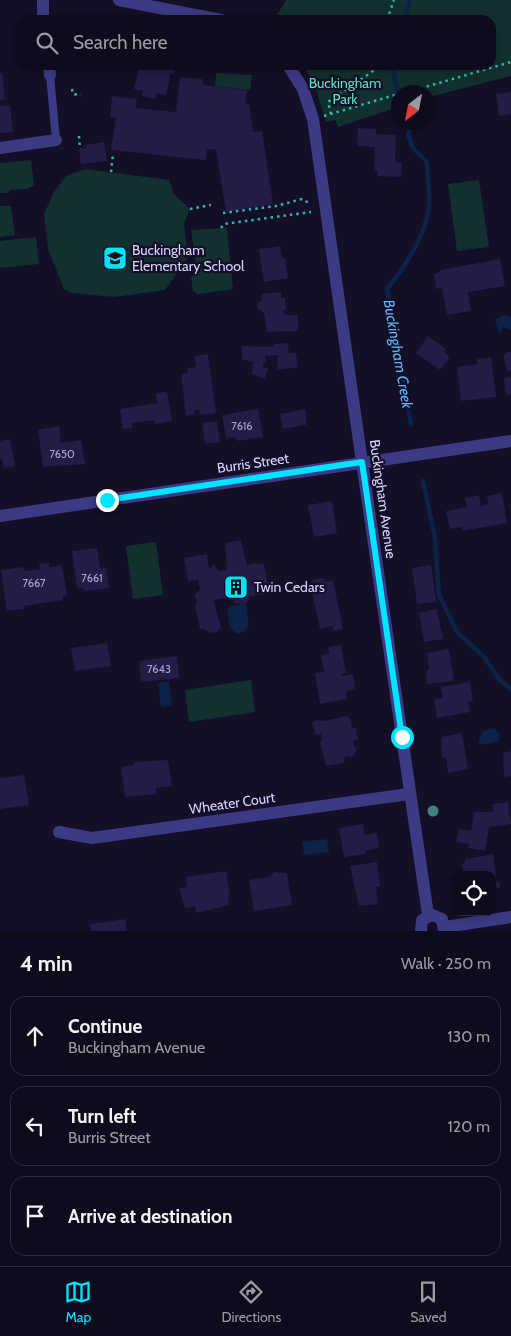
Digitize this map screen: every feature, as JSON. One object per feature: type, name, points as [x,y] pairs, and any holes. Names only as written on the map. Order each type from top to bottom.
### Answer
[{"type":"street","points":[[43,0],[43,15]]},
{"type":"street","points":[[119,0],[196,15]]},
{"type":"street","name":"Buckingham Avenue","points":[[291,70],[302,89],[313,119],[409,794],[428,915]]},
{"type":"street","points":[[0,148],[56,140]]},
{"type":"street","name":"Burris Street","points":[[0,516],[511,441]]},
{"type":"street","name":"Wheater Court","points":[[59,832],[92,838],[409,794]]},
{"type":"street","points":[[420,931],[422,920],[428,915],[439,917],[444,929],[511,917]]},
{"type":"lane","points":[[50,70],[56,140]]},
{"type":"path","points":[[389,15],[394,0]]},
{"type":"path","points":[[496,66],[511,62]]},
{"type":"path","points":[[331,114],[328,102],[375,70]]},
{"type":"path","points":[[432,85],[484,70]]},
{"type":"path","points":[[72,89],[73,94],[81,95]]},
{"type":"path","points":[[313,119],[391,96]]},
{"type":"path","points":[[79,136],[80,149]]},
{"type":"path","points":[[111,172],[113,154]]},
{"type":"path","points":[[223,212],[276,206],[302,198],[309,203]]},
{"type":"path","points":[[190,208],[211,205]]},
{"type":"path","points":[[221,228],[224,224],[311,212]]},
{"type":"green space","name":"Buckingham Park","points":[[286,0],[511,0],[511,76],[436,95],[436,85],[391,85],[391,109],[338,127],[335,120],[326,122],[317,92],[306,70],[496,70],[496,15],[277,15]]},
{"type":"green space","points":[[216,73],[252,75],[250,90],[215,86]]},
{"type":"green space","points":[[31,160],[34,185],[27,189],[10,190],[8,193],[0,193],[0,163]]},
{"type":"green space","points":[[85,169],[169,180],[174,194],[190,209],[184,224],[188,258],[165,290],[114,297],[71,293],[64,289],[48,249],[44,214],[54,192],[66,176]]},
{"type":"green space","points":[[479,180],[489,247],[457,251],[448,184]]},
{"type":"green space","points":[[0,206],[11,206],[15,235],[0,237]]},
{"type":"green space","points":[[227,228],[233,289],[198,294],[193,291],[191,277],[197,272],[191,230]]},
{"type":"green space","points":[[36,237],[39,264],[0,268],[0,241]]},
{"type":"green space","points":[[156,542],[163,595],[133,599],[126,546]]},
{"type":"green space","points":[[251,680],[255,712],[189,722],[185,690]]},
{"type":"water","points":[[503,315],[511,317],[511,330],[503,327],[501,333],[499,333],[495,320]]},
{"type":"water","points":[[246,604],[249,625],[245,631],[237,634],[230,628],[227,611],[231,606]]},
{"type":"water","points":[[169,681],[172,706],[161,707],[158,683]]},
{"type":"water","points":[[494,728],[500,734],[499,741],[481,745],[478,742],[483,731]]},
{"type":"water","points":[[327,839],[329,852],[304,855],[302,842]]},
{"type":"building","points":[[138,70],[175,70],[174,74],[171,73],[166,95],[156,93],[155,99],[142,96],[143,91],[134,89]]},
{"type":"building","points":[[0,73],[2,73],[5,99],[0,100]]},
{"type":"building","points":[[180,77],[203,79],[203,85],[247,90],[245,104],[249,104],[253,132],[262,131],[273,204],[226,212],[216,149],[207,150],[206,160],[111,150],[116,117],[110,117],[112,96],[137,99],[136,108],[176,112]]},
{"type":"building","points":[[511,92],[511,114],[499,116],[496,94]]},
{"type":"building","points":[[10,105],[13,132],[0,133],[0,106]]},
{"type":"building","points":[[358,128],[376,129],[376,134],[396,135],[395,162],[402,163],[401,177],[377,176],[378,171],[374,171],[375,147],[357,146]]},
{"type":"building","points":[[104,142],[107,161],[81,164],[79,149],[86,148],[86,145]]},
{"type":"building","points":[[280,246],[282,259],[285,258],[288,278],[264,282],[259,249]]},
{"type":"building","points":[[500,259],[505,286],[468,292],[471,311],[447,315],[442,288],[436,289],[434,274],[440,272],[440,270]]},
{"type":"building","points":[[281,292],[281,298],[285,298],[286,310],[283,310],[284,315],[298,315],[298,331],[267,332],[264,313],[258,309],[257,305],[262,299],[261,294]]},
{"type":"building","points":[[428,336],[446,349],[444,352],[450,357],[440,370],[416,353]]},
{"type":"building","points":[[288,343],[289,353],[296,353],[298,367],[277,370],[278,355],[265,356],[266,363],[263,364],[263,367],[268,368],[265,379],[252,374],[253,362],[242,359],[242,346],[274,347],[274,344]]},
{"type":"building","points":[[507,352],[511,352],[511,371],[508,372],[503,356]]},
{"type":"building","points":[[208,354],[216,413],[200,415],[199,410],[194,410],[195,414],[186,416],[181,374],[188,373],[187,368],[196,367],[195,356]]},
{"type":"building","points":[[491,357],[496,397],[461,401],[457,367],[478,364],[477,359]]},
{"type":"building","points":[[511,377],[511,394],[506,395],[504,378]]},
{"type":"building","points":[[167,392],[172,421],[155,424],[155,420],[132,423],[132,428],[123,429],[120,409],[157,403],[156,393]]},
{"type":"building","points":[[258,409],[263,437],[237,441],[236,437],[226,438],[222,415]]},
{"type":"building","points":[[306,409],[306,425],[283,429],[280,414]]},
{"type":"building","points":[[217,421],[220,442],[205,444],[202,423]]},
{"type":"building","points":[[59,426],[61,443],[81,440],[85,464],[43,467],[38,430]]},
{"type":"building","points":[[10,439],[15,466],[4,468],[2,459],[0,459],[0,441]]},
{"type":"building","points":[[502,493],[507,523],[462,531],[462,527],[450,529],[446,511],[467,507],[465,498],[479,495],[481,506],[488,504],[487,496]]},
{"type":"building","points":[[332,501],[337,533],[314,537],[308,505]]},
{"type":"building","name":"Twin Cedars","points":[[241,540],[247,566],[253,563],[264,564],[267,581],[273,584],[274,590],[271,594],[250,596],[247,603],[242,605],[235,603],[231,597],[213,600],[221,627],[217,632],[210,633],[200,629],[195,604],[198,602],[194,596],[200,589],[198,580],[188,581],[184,558],[207,554],[209,569],[214,564],[218,571],[227,570],[225,543]]},
{"type":"building","points":[[97,548],[100,568],[106,567],[109,588],[84,591],[83,588],[77,589],[72,551]]},
{"type":"building","points":[[49,563],[49,567],[62,565],[67,595],[63,596],[63,600],[23,606],[24,609],[7,611],[1,570],[23,567],[24,571],[40,569],[39,564]]},
{"type":"building","points":[[431,565],[436,602],[417,604],[412,568]]},
{"type":"building","points":[[324,578],[325,582],[333,580],[343,629],[333,631],[333,626],[320,629],[311,587],[314,587],[312,580]]},
{"type":"building","points":[[437,609],[443,639],[424,642],[419,613]]},
{"type":"building","points":[[107,643],[111,666],[75,671],[71,648]]},
{"type":"building","points":[[341,645],[346,673],[342,674],[342,676],[353,674],[355,689],[346,691],[347,699],[320,704],[315,673],[324,672],[321,655],[329,654],[328,647]]},
{"type":"building","points":[[449,649],[454,681],[427,684],[426,671],[429,670],[427,653]]},
{"type":"building","points":[[177,656],[179,678],[141,682],[139,661]]},
{"type":"building","points":[[470,682],[473,701],[468,702],[470,712],[437,718],[434,699],[443,698],[441,687]]},
{"type":"building","points":[[347,716],[351,720],[352,728],[356,727],[358,740],[353,741],[354,746],[357,748],[356,752],[353,757],[345,756],[344,763],[326,766],[320,742],[322,741],[321,734],[316,735],[312,723],[317,720],[323,721]]},
{"type":"building","points":[[462,733],[468,769],[448,773],[446,757],[442,758],[441,737]]},
{"type":"building","points":[[511,751],[511,776],[504,777],[503,753]]},
{"type":"building","points":[[168,760],[172,786],[156,788],[157,794],[125,797],[121,767],[134,765],[134,762]]},
{"type":"building","points":[[24,775],[29,805],[0,809],[0,778]]},
{"type":"building","points":[[508,802],[511,824],[489,827],[485,851],[468,848],[469,844],[456,842],[459,829],[471,831],[474,812],[494,812],[492,804]]},
{"type":"building","points":[[363,824],[365,835],[377,833],[379,848],[365,851],[365,854],[344,857],[339,828]]},
{"type":"building","points":[[493,854],[495,871],[464,871],[461,865],[465,862],[465,859]]},
{"type":"building","points":[[377,862],[380,887],[376,887],[378,904],[359,906],[350,866]]},
{"type":"building","points":[[226,871],[230,897],[228,898],[229,905],[196,913],[195,906],[185,908],[179,888],[187,887],[186,877]]},
{"type":"building","points":[[274,872],[287,873],[292,905],[254,911],[249,880],[270,877]]},
{"type":"building","points":[[496,875],[497,882],[500,882],[500,888],[496,888]]},
{"type":"building","points":[[125,919],[127,931],[91,931],[90,924]]},
{"type":"waterway","name":"Buckingham Creek","points":[[406,15],[410,0]]},
{"type":"waterway","name":"Buckingham Creek","points":[[394,70],[396,85]]},
{"type":"waterway","name":"Buckingham Creek","points":[[410,130],[408,135],[413,148],[427,162],[429,205],[424,228],[414,250],[387,289],[411,424]]},
{"type":"waterway","name":"Buckingham Creek","points":[[423,481],[435,538],[439,595],[457,632],[484,657],[500,680],[511,689]]},
{"type":"place","name":"Buckingham Elementary School","points":[[115,258]]},
{"type":"place","name":"Twin Cedars","points":[[236,587]]},
{"type":"route","points":[[107,500],[362,462],[402,737]]}]
